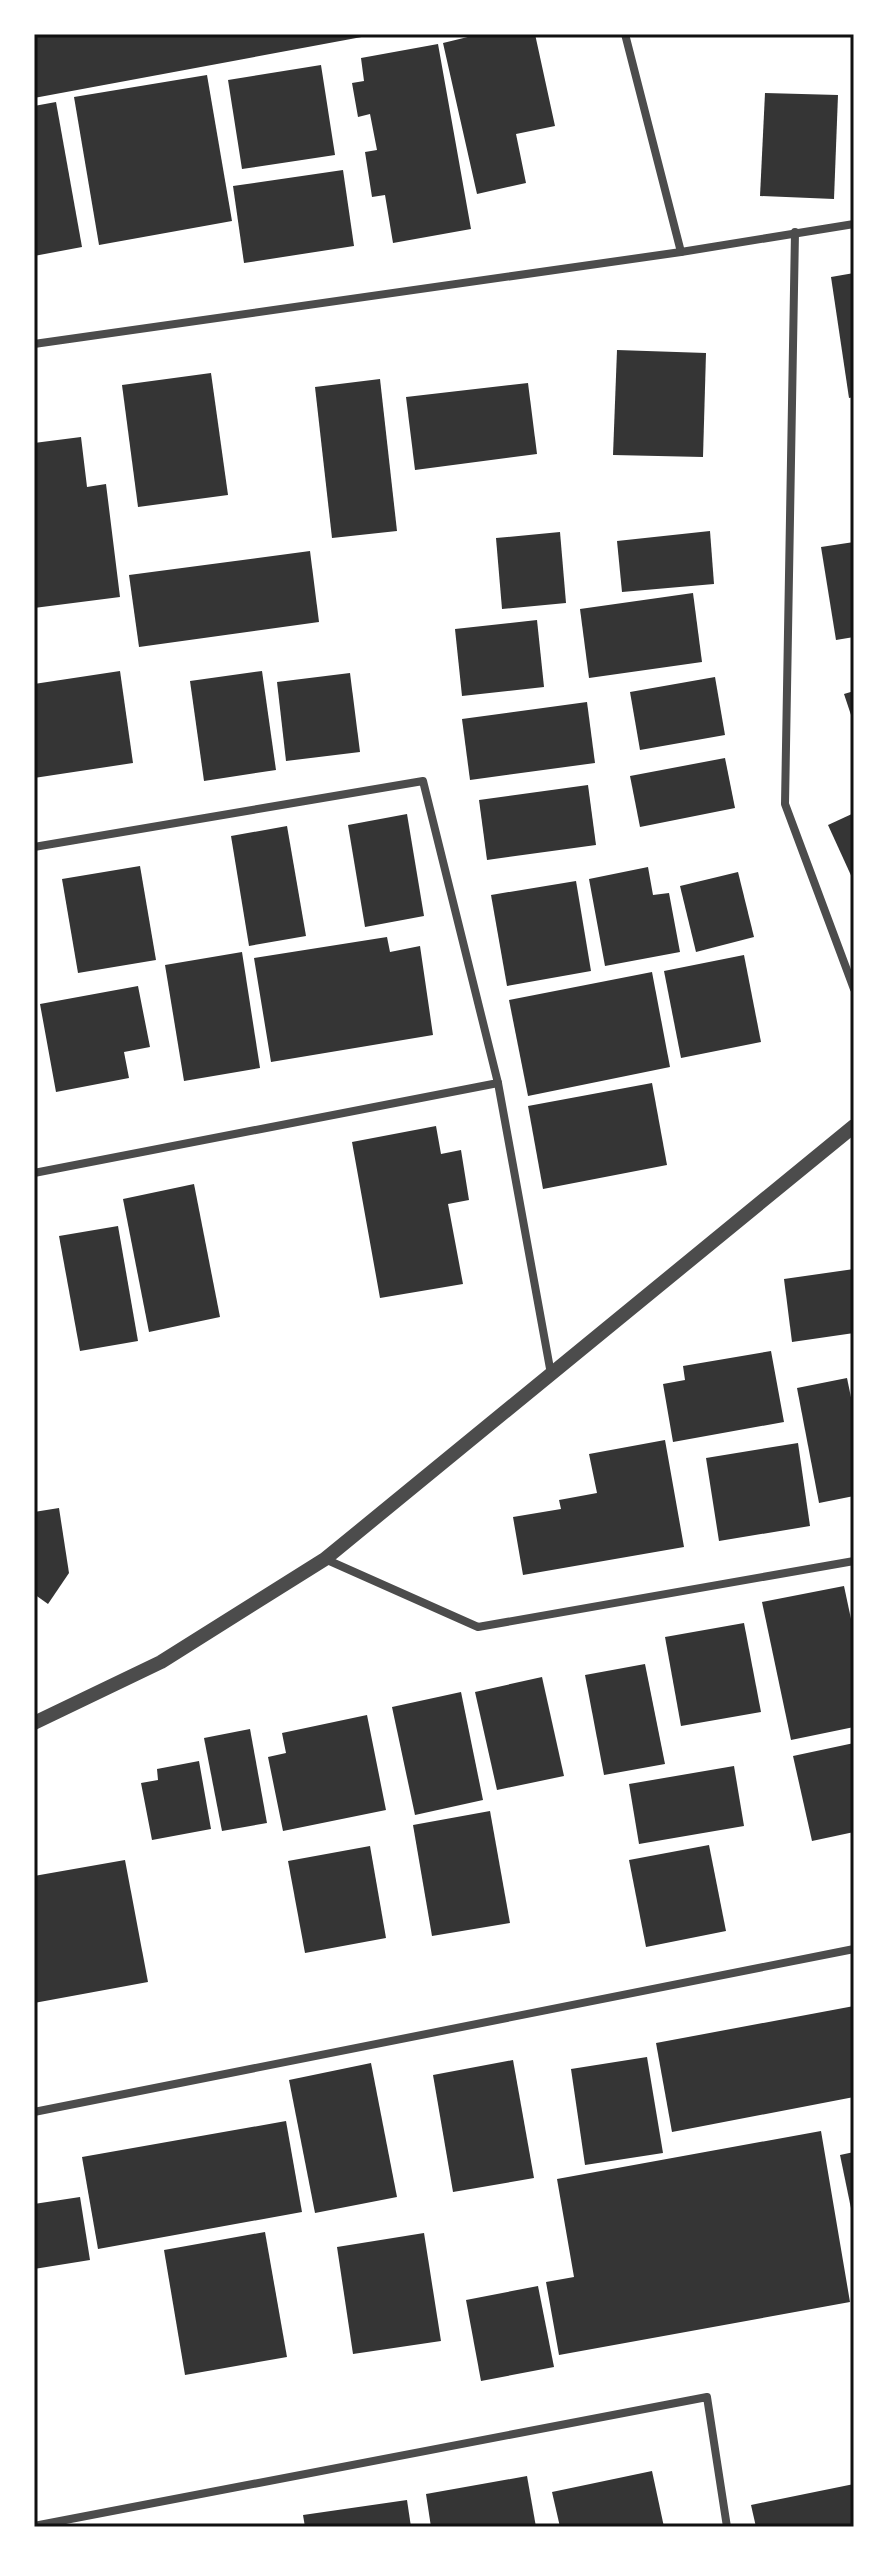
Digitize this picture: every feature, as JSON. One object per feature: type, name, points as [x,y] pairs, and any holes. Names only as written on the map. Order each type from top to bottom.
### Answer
[{"type":"street","points":[[625,34],[681,252]]},
{"type":"street","points":[[34,344],[681,252],[854,224]]},
{"type":"street","points":[[795,232],[785,804],[854,989]]},
{"type":"street","points":[[34,847],[423,781],[498,1083],[551,1374]]},
{"type":"street","points":[[34,1173],[498,1083]]},
{"type":"street","points":[[34,1723],[161,1662],[325,1559],[854,1126]]},
{"type":"street","points":[[325,1559],[478,1627],[854,1561]]},
{"type":"street","points":[[34,2112],[854,1949]]},
{"type":"street","points":[[34,2526],[707,2397],[727,2527]]},
{"type":"building","points":[[34,34],[367,34],[367,36],[34,98]]},
{"type":"building","points":[[480,34],[535,34],[555,126],[516,134],[526,183],[477,194],[443,43]]},
{"type":"building","points":[[438,44],[471,229],[393,243],[385,195],[372,197],[365,152],[377,150],[370,114],[358,117],[352,83],[364,81],[361,58]]},
{"type":"building","points":[[321,65],[335,155],[242,169],[228,80]]},
{"type":"building","points":[[207,75],[232,221],[99,245],[74,97]]},
{"type":"building","points":[[765,93],[838,95],[834,199],[760,196]]},
{"type":"building","points":[[56,102],[82,247],[34,256],[34,106]]},
{"type":"building","points":[[343,170],[354,246],[244,263],[233,186]]},
{"type":"building","points":[[854,273],[854,397],[849,398],[831,277]]},
{"type":"building","points":[[617,350],[706,353],[703,457],[613,455]]},
{"type":"building","points":[[211,373],[228,495],[138,507],[122,385]]},
{"type":"building","points":[[380,379],[397,531],[332,538],[315,387]]},
{"type":"building","points":[[528,383],[537,454],[415,470],[406,397]]},
{"type":"building","points":[[81,437],[87,487],[106,484],[120,597],[34,608],[34,494],[37,493],[34,443]]},
{"type":"building","points":[[710,531],[714,584],[622,592],[617,541]]},
{"type":"building","points":[[560,532],[566,603],[502,609],[496,538]]},
{"type":"building","points":[[854,542],[854,637],[836,640],[821,547]]},
{"type":"building","points":[[310,551],[319,622],[139,647],[129,575]]},
{"type":"building","points":[[693,593],[702,662],[589,678],[580,609]]},
{"type":"building","points":[[537,620],[544,687],[462,696],[455,629]]},
{"type":"building","points":[[120,671],[133,763],[34,778],[34,684]]},
{"type":"building","points":[[262,671],[276,770],[204,781],[190,681]]},
{"type":"building","points":[[350,673],[360,752],[286,761],[277,682]]},
{"type":"building","points":[[715,677],[725,735],[640,750],[630,692]]},
{"type":"building","points":[[854,691],[854,721],[853,721],[844,694]]},
{"type":"building","points":[[587,702],[595,763],[470,780],[462,719]]},
{"type":"building","points":[[725,758],[735,808],[640,827],[630,776]]},
{"type":"building","points":[[588,785],[596,845],[487,860],[479,800]]},
{"type":"building","points":[[854,813],[854,882],[828,825]]},
{"type":"building","points":[[407,814],[424,916],[365,927],[348,825]]},
{"type":"building","points":[[287,826],[306,936],[249,946],[231,836]]},
{"type":"building","points":[[140,866],[156,960],[78,973],[62,879]]},
{"type":"building","points":[[648,867],[653,895],[669,893],[680,952],[605,966],[589,879]]},
{"type":"building","points":[[738,872],[754,937],[696,952],[680,886]]},
{"type":"building","points":[[576,881],[591,971],[507,986],[491,895]]},
{"type":"building","points":[[387,937],[390,952],[420,946],[433,1035],[271,1062],[254,958]]},
{"type":"building","points":[[242,952],[260,1068],[184,1081],[165,965]]},
{"type":"building","points":[[744,955],[761,1042],[681,1058],[664,971]]},
{"type":"building","points":[[652,972],[670,1067],[528,1096],[509,1000]]},
{"type":"building","points":[[138,986],[150,1047],[124,1052],[129,1078],[56,1092],[40,1004]]},
{"type":"building","points":[[652,1083],[667,1165],[543,1189],[528,1106]]},
{"type":"building","points":[[436,1126],[441,1154],[461,1150],[469,1200],[448,1204],[463,1284],[380,1298],[352,1142]]},
{"type":"building","points":[[194,1184],[220,1317],[149,1332],[123,1199]]},
{"type":"building","points":[[118,1226],[138,1341],[80,1351],[59,1236]]},
{"type":"building","points":[[854,1269],[854,1333],[792,1342],[784,1279]]},
{"type":"building","points":[[771,1351],[784,1422],[673,1442],[663,1384],[685,1380],[683,1366]]},
{"type":"building","points":[[847,1378],[854,1412],[854,1496],[819,1503],[797,1388]]},
{"type":"building","points":[[665,1440],[684,1547],[523,1575],[513,1517],[561,1509],[559,1500],[597,1493],[589,1454]]},
{"type":"building","points":[[798,1443],[810,1526],[719,1541],[706,1458]]},
{"type":"building","points":[[59,1508],[69,1573],[48,1604],[34,1594],[34,1512]]},
{"type":"building","points":[[844,1586],[854,1633],[854,1727],[791,1740],[762,1602]]},
{"type":"building","points":[[744,1623],[761,1712],[681,1726],[665,1637]]},
{"type":"building","points":[[645,1664],[665,1764],[604,1775],[585,1675]]},
{"type":"building","points":[[542,1677],[564,1776],[497,1790],[475,1692]]},
{"type":"building","points":[[461,1692],[483,1800],[415,1815],[392,1707]]},
{"type":"building","points":[[367,1715],[386,1810],[283,1831],[268,1757],[286,1753],[282,1733]]},
{"type":"building","points":[[250,1729],[267,1823],[222,1831],[204,1738]]},
{"type":"building","points":[[854,1743],[854,1832],[812,1841],[793,1756]]},
{"type":"building","points":[[199,1761],[211,1829],[152,1840],[141,1783],[158,1780],[157,1769]]},
{"type":"building","points":[[734,1766],[744,1826],[639,1844],[629,1784]]},
{"type":"building","points":[[490,1811],[510,1923],[432,1936],[413,1825]]},
{"type":"building","points":[[709,1845],[726,1931],[646,1947],[629,1860]]},
{"type":"building","points":[[370,1846],[386,1938],[305,1953],[288,1861]]},
{"type":"building","points":[[125,1860],[148,1982],[34,2003],[34,1876]]},
{"type":"building","points":[[854,2006],[854,2097],[672,2132],[656,2043]]},
{"type":"building","points":[[647,2057],[663,2153],[585,2165],[571,2069]]},
{"type":"building","points":[[513,2060],[534,2178],[453,2192],[433,2075]]},
{"type":"building","points":[[371,2063],[397,2197],[315,2213],[289,2080]]},
{"type":"building","points":[[286,2121],[302,2212],[98,2249],[82,2157]]},
{"type":"building","points":[[821,2131],[850,2302],[559,2355],[546,2282],[574,2277],[557,2179]]},
{"type":"building","points":[[854,2152],[854,2218],[853,2218],[840,2155]]},
{"type":"building","points":[[80,2197],[90,2260],[34,2269],[34,2204]]},
{"type":"building","points":[[265,2232],[287,2357],[185,2375],[164,2250]]},
{"type":"building","points":[[424,2233],[441,2341],[353,2354],[337,2247]]},
{"type":"building","points":[[538,2286],[554,2367],[481,2381],[466,2300]]},
{"type":"building","points":[[652,2471],[664,2527],[560,2527],[552,2492]]},
{"type":"building","points":[[527,2476],[536,2527],[431,2527],[426,2494]]},
{"type":"building","points":[[854,2484],[854,2527],[756,2527],[751,2505]]},
{"type":"building","points":[[407,2500],[411,2527],[305,2527],[303,2515]]}]
